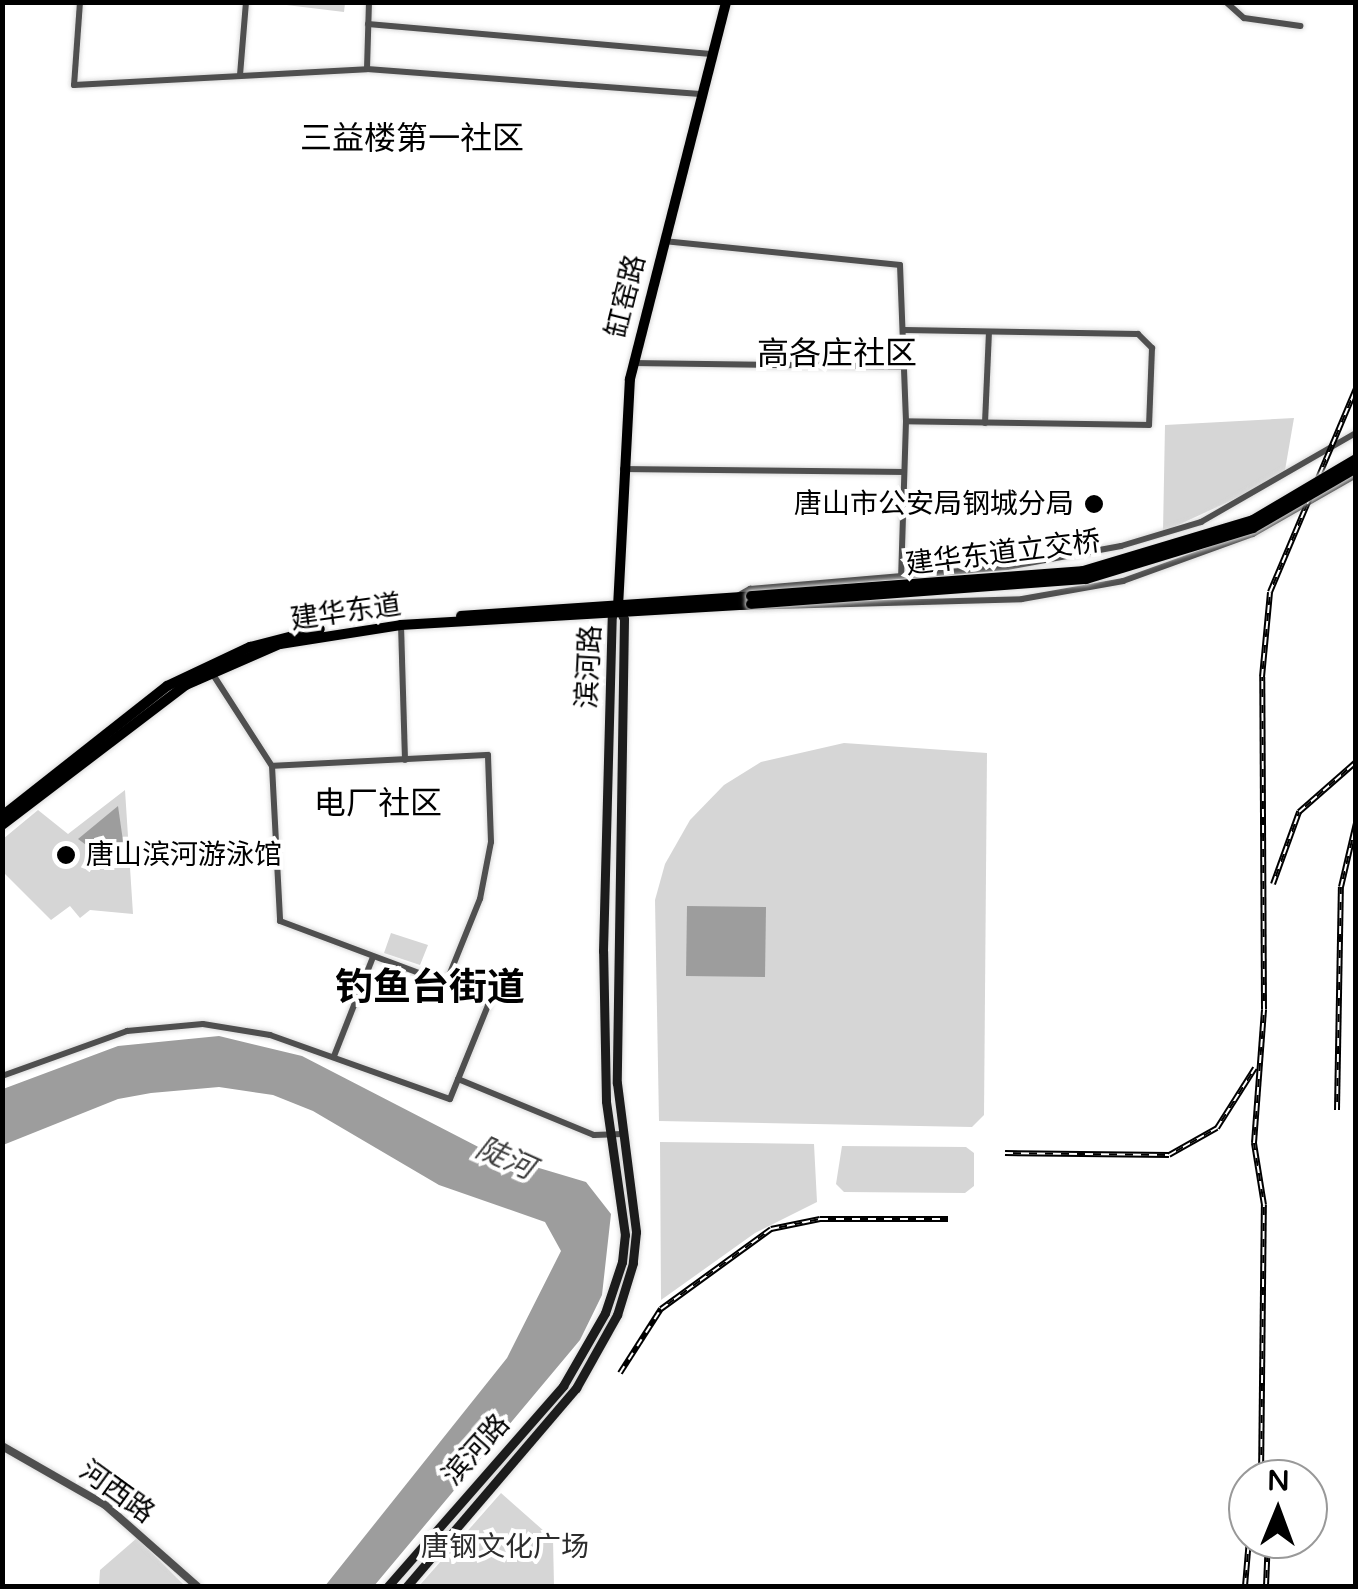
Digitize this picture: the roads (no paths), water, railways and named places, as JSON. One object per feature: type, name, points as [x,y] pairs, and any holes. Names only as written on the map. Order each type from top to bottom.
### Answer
[{"type":"main road","name":"缸窑路","points":[[618,613],[622,469],[634,363],[726,2]]},
{"type":"main road","name":"建华东道立交桥","points":[[752,600],[1083,571],[1253,520],[1356,459]]},
{"type":"main road","name":"建华东道立交桥","points":[[752,600],[1086,579],[1254,528],[1356,471]]},
{"type":"main road","name":"建华东道","points":[[2,824],[137,718],[211,672],[280,644],[401,625],[618,613],[752,600]]},
{"type":"main road","name":"建华东道","points":[[2,816],[156,693],[278,637],[367,622],[618,613]]},
{"type":"main road","name":"滨河路","points":[[407,1586],[576,1388],[617,1314],[636,1232],[623,1134],[615,950],[618,613]]},
{"type":"main road","name":"滨河路","points":[[388,1586],[562,1386],[606,1314],[625,1234],[611,1134],[603,950],[618,613]]},
{"type":"street","points":[[80,2],[74,85],[367,69],[700,94]]},
{"type":"street","points":[[240,76],[246,2]]},
{"type":"street","points":[[367,69],[369,2]]},
{"type":"street","points":[[1226,2],[1244,18],[1300,26]]},
{"type":"street","points":[[368,24],[712,54]]},
{"type":"street","points":[[663,241],[900,264],[906,421],[901,576]]},
{"type":"street","points":[[904,330],[1138,334],[1152,348],[1150,425],[906,421]]},
{"type":"street","points":[[985,423],[989,332]]},
{"type":"street","points":[[634,363],[905,368]]},
{"type":"street","points":[[1356,434],[1254,496],[1164,534],[1038,563],[750,589],[734,602],[758,612],[1066,593],[1204,556],[1356,471]]},
{"type":"street","points":[[622,469],[904,472]]},
{"type":"street","points":[[401,625],[405,760]]},
{"type":"street","points":[[2,1076],[94,1040],[160,1025],[236,1027],[334,1056],[450,1098],[489,1004],[446,983],[280,921],[272,766],[211,672]]},
{"type":"street","points":[[272,766],[488,756],[491,842],[480,899],[446,983]]},
{"type":"street","points":[[334,1056],[372,957]]},
{"type":"street","points":[[458,1079],[594,1135],[623,1134]]},
{"type":"street","name":"河西路","points":[[2,1446],[105,1505],[196,1586]]},
{"type":"water","points":[[118,806],[124,848],[107,860],[78,839]]},
{"type":"water","points":[[687,906],[766,907],[765,977],[686,976]]},
{"type":"water","name":"陡河","points":[[219,1036],[302,1056],[492,1154],[586,1182],[611,1214],[602,1295],[580,1340],[374,1586],[325,1586],[507,1358],[561,1251],[545,1222],[439,1185],[313,1111],[273,1095],[219,1087],[118,1099],[3,1145],[3,1089],[118,1046]]},
{"type":"railway","points":[[1261,1459],[1264,1205],[1254,1143],[1264,1009],[1262,677],[1270,592],[1356,388]]},
{"type":"railway","points":[[1273,884],[1299,812],[1356,762]]},
{"type":"railway","points":[[1337,1110],[1341,887],[1356,823]]},
{"type":"railway","points":[[1005,1153],[1169,1155],[1217,1128],[1255,1068]]},
{"type":"railway","points":[[620,1373],[661,1309],[771,1229],[820,1219],[948,1219]]},
{"type":"railway","points":[[1245,1586],[1247,1559]]},
{"type":"railway","points":[[1266,1586],[1267,1559]]},
{"type":"place","name":"唐山市公安局钢城分局","points":[[1094,504]]},
{"type":"place","name":"唐山滨河游泳馆","points":[[66,855]]},
{"type":"district","name":"三益楼第一社区","points":[[412,139]]},
{"type":"district","name":"高各庄社区","points":[[837,354]]},
{"type":"district","name":"电厂社区","points":[[378,804]]},
{"type":"district","name":"钓鱼台街道","points":[[430,989]]},
{"type":"park label","name":"唐钢文化广场","points":[[505,1547]]}]
